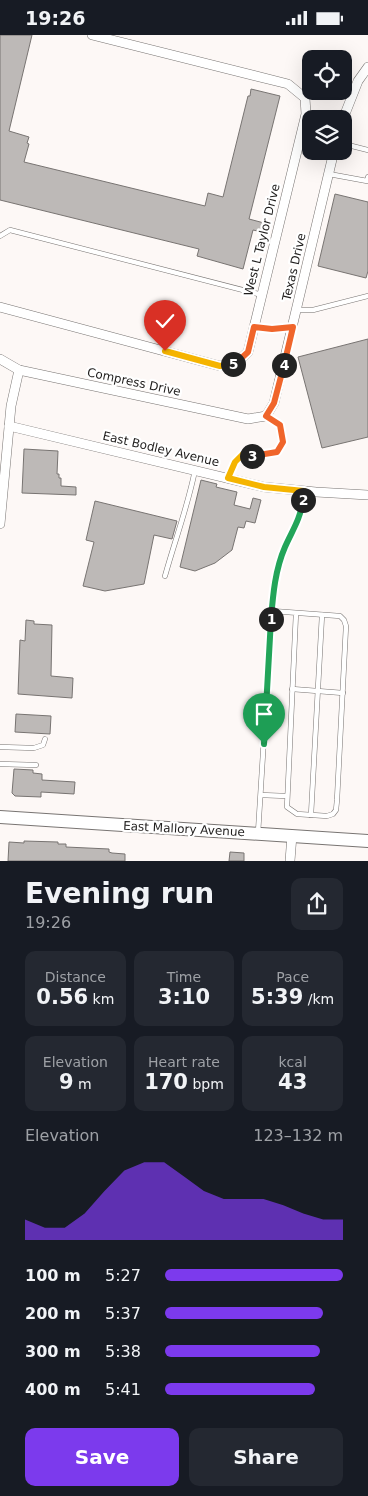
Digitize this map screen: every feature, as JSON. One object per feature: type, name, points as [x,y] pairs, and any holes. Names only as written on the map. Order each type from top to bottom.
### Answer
[{"type":"main road","name":"East Mallory Avenue","points":[[0,817],[368,841]]},
{"type":"street","name":"West L Taylor Drive","points":[[0,307],[220,366],[235,364],[248,352],[306,114],[305,98],[288,84],[92,35]]},
{"type":"street","points":[[347,110],[358,81],[368,67]]},
{"type":"street","name":"Texas Drive","points":[[266,416],[274,403],[332,160]]},
{"type":"street","name":"Compress Drive","points":[[0,359],[19,371],[248,419],[266,416]]},
{"type":"street","points":[[0,524],[2,481],[10,406],[19,371]]},
{"type":"street","name":"East Bodley Avenue","points":[[9,426],[264,487],[368,495]]},
{"type":"street","points":[[290,861],[292,835]]},
{"type":"lane","points":[[352,146],[368,150]]},
{"type":"lane","points":[[329,174],[367,181],[368,177]]},
{"type":"lane","points":[[0,236],[10,230],[262,295]]},
{"type":"lane","points":[[297,310],[313,310],[368,296]]},
{"type":"lane","points":[[254,327],[272,329],[293,327]]},
{"type":"lane","points":[[228,478],[235,462],[243,454],[255,456],[277,452],[283,442],[280,425],[266,416]]},
{"type":"lane","points":[[165,576],[181,529],[195,470]]},
{"type":"lane","points":[[258,833],[272,611],[277,571],[285,547],[301,514],[304,491]]},
{"type":"lane","points":[[272,611],[340,616],[346,626],[336,810],[333,814],[327,816],[297,814],[290,811],[287,807],[286,796],[296,613]]},
{"type":"lane","points":[[311,815],[322,615]]},
{"type":"lane","points":[[292,689],[343,693]]},
{"type":"lane","points":[[0,747],[34,748],[43,745],[45,739]]},
{"type":"lane","points":[[0,764],[36,765]]},
{"type":"lane","points":[[261,795],[286,796]]},
{"type":"building","points":[[0,35],[32,35],[9,131],[29,137],[24,162],[205,206],[208,193],[223,197],[251,89],[280,96],[249,219],[264,223],[262,232],[253,230],[243,269],[197,256],[199,249],[0,200]]},
{"type":"building","points":[[335,194],[368,202],[368,271],[366,278],[318,266]]},
{"type":"building","points":[[368,339],[368,437],[322,448],[298,357]]},
{"type":"building","points":[[24,449],[58,451],[57,474],[61,478],[61,486],[76,487],[76,495],[22,493]]},
{"type":"building","points":[[201,480],[217,484],[216,487],[237,492],[234,505],[250,509],[253,498],[261,500],[255,523],[246,521],[244,528],[238,527],[232,550],[215,563],[195,571],[180,567]]},
{"type":"building","points":[[95,501],[177,521],[172,539],[154,535],[144,584],[105,591],[83,586],[94,542],[86,540]]},
{"type":"building","points":[[26,620],[34,621],[34,624],[52,625],[51,676],[73,678],[72,698],[18,694],[20,640],[25,641]]},
{"type":"building","points":[[16,714],[51,716],[50,734],[15,732]]},
{"type":"building","points":[[14,769],[33,770],[33,773],[42,774],[42,780],[75,782],[74,794],[41,792],[41,797],[15,796],[12,793]]},
{"type":"building","points":[[24,841],[58,842],[58,844],[66,844],[66,847],[109,849],[109,852],[112,853],[125,854],[125,861],[8,861],[9,842],[24,843]]},
{"type":"building","points":[[230,852],[244,853],[244,861],[229,861]]},
{"type":"route","points":[[165,351],[220,366],[235,364],[248,352],[254,327],[272,329],[293,327],[274,403],[266,416],[280,425],[283,442],[277,452],[255,456],[243,454],[235,462],[228,478],[264,487],[304,491],[301,514],[285,547],[277,571],[272,611],[264,744]]}]
